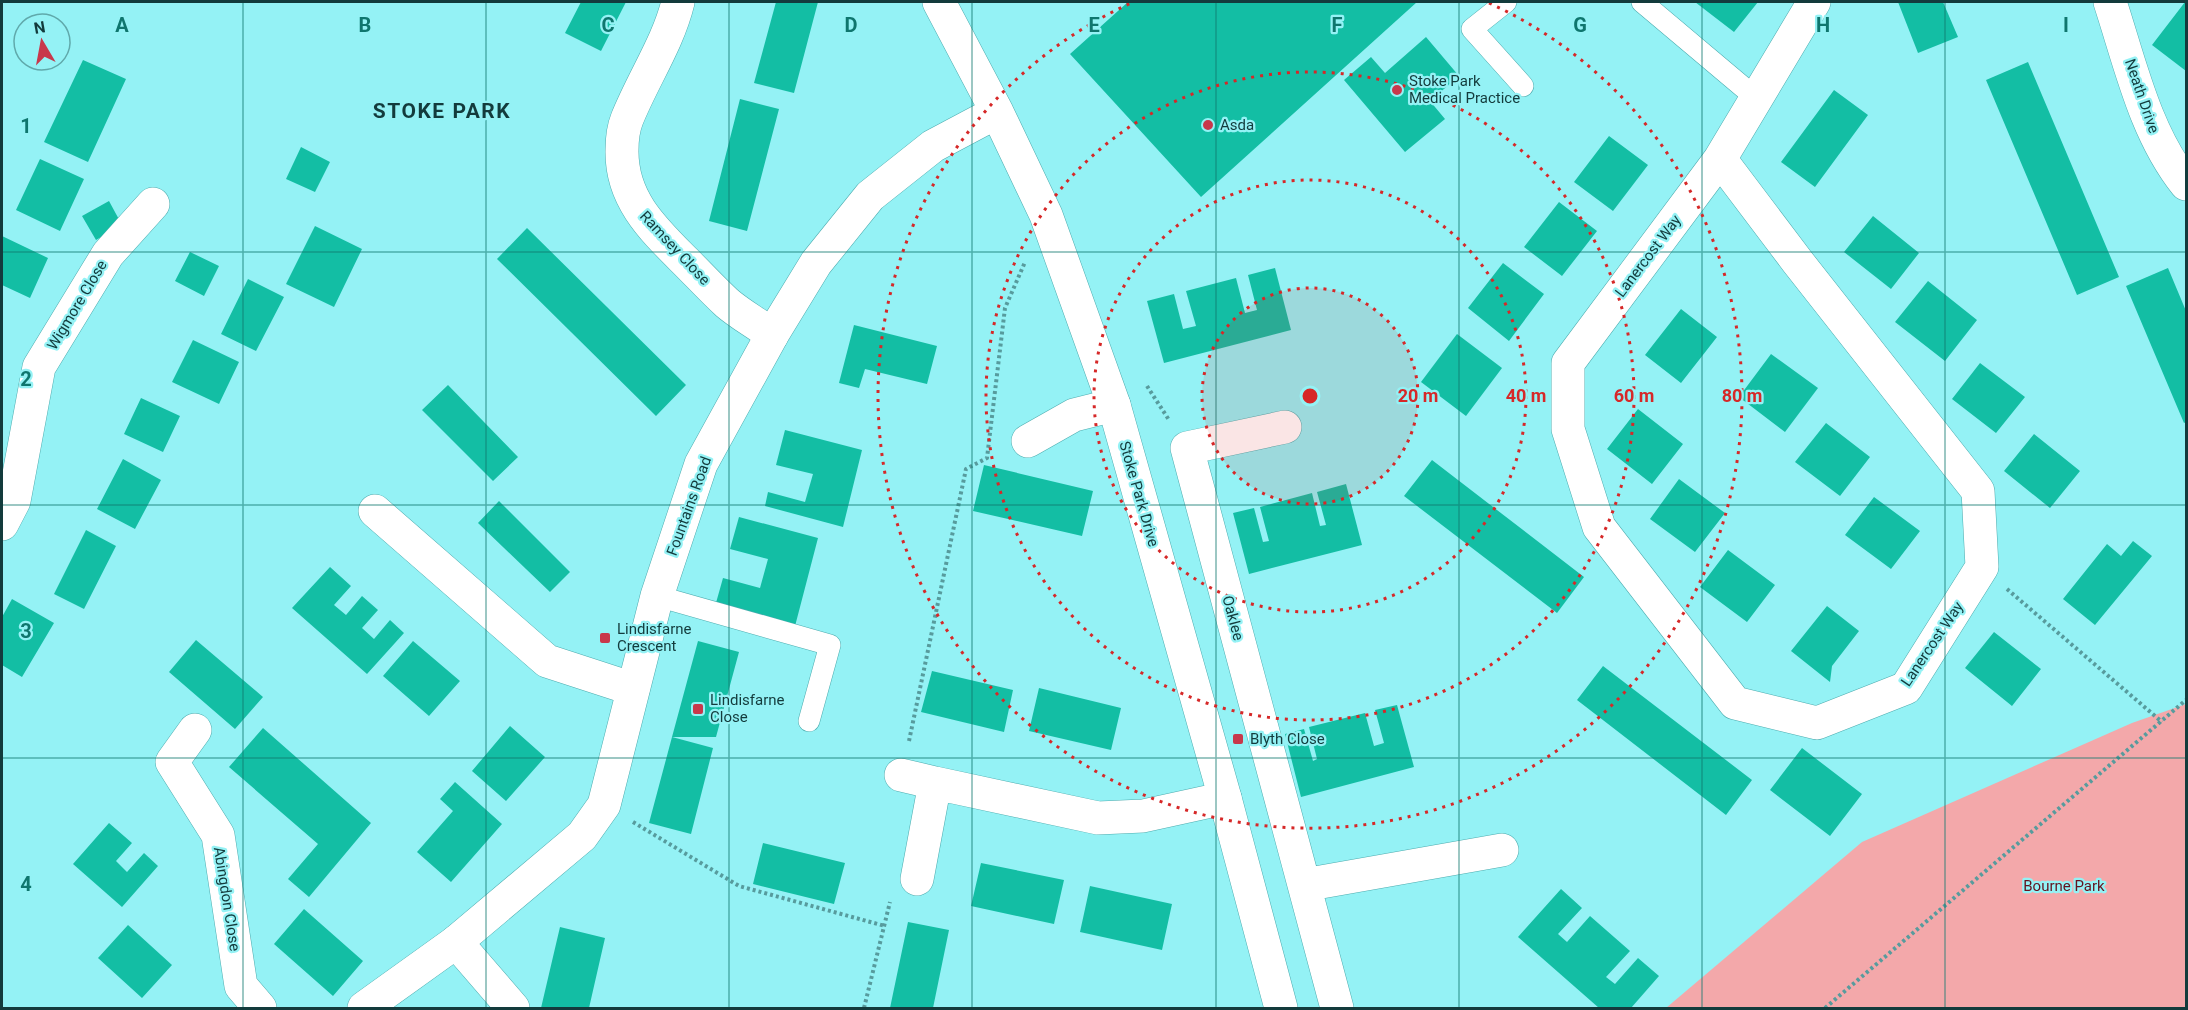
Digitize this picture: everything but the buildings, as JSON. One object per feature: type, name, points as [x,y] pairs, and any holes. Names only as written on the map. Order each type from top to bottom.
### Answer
[{"type":"street","name":"Ramsey Close","points":[[678,2],[665,40],[626,120],[622,149],[624,178],[631,198],[642,216],[656,232],[728,303],[772,335]]},
{"type":"street","name":"Stoke Park Drive","points":[[939,2],[997,112],[1046,215],[1114,405],[1225,798],[1281,1008]]},
{"type":"street","name":"Lanercost Way","points":[[1815,2],[1720,159],[1568,363],[1568,429],[1599,527],[1735,703],[1817,723],[1906,688],[1982,567]]},
{"type":"street","name":"Neath Drive","points":[[2110,2],[2158,142],[2187,184]]},
{"type":"street","name":"Fountains Road","points":[[364,1008],[456,942],[582,836],[604,805],[657,596],[701,464],[772,335],[816,263],[870,196],[933,146],[997,112]]},
{"type":"street","points":[[1720,159],[1978,491],[1982,567]]},
{"type":"street","name":"Wigmore Close","points":[[2,524],[14,501],[39,367],[108,254],[153,204]]},
{"type":"street","points":[[1028,441],[1074,415],[1114,405]]},
{"type":"street","name":"Oaklee","points":[[1285,427],[1187,448],[1337,1008]]},
{"type":"street","points":[[375,511],[547,661],[633,689]]},
{"type":"street","name":"Abingdon Close","points":[[195,730],[172,762],[218,835],[241,986],[260,1008]]},
{"type":"street","points":[[901,775],[1098,818],[1143,816],[1225,798]]},
{"type":"street","points":[[904,886],[935,783]]},
{"type":"street","points":[[1304,885],[1502,850]]},
{"type":"street","points":[[456,942],[513,1008]]},
{"type":"lane","points":[[1506,2],[1472,29],[1523,86]]},
{"type":"lane","points":[[1642,2],[1756,98]]},
{"type":"lane","points":[[657,596],[830,645],[810,721]]},
{"type":"path","points":[[901,775],[966,469],[987,458],[1005,308],[1046,215]]},
{"type":"path","points":[[1982,567],[2162,722]]},
{"type":"path","points":[[1825,1008],[2187,700]]},
{"type":"path","points":[[604,805],[739,886],[885,926]]},
{"type":"path","points":[[864,1008],[885,926],[904,886]]},
{"type":"green space","name":"Bourne Park","points":[[2186,704],[2186,1008],[1666,1008],[1862,842],[2132,723]]},
{"type":"place","name":"Stoke Park Medical Practice","points":[[1397,90]]},
{"type":"place","name":"Asda","points":[[1208,125]]},
{"type":"place","name":"Lindisfarne Crescent","points":[[605,638]]},
{"type":"place","name":"Lindisfarne Close","points":[[698,709]]},
{"type":"place","name":"Blyth Close","points":[[1238,739]]},
{"type":"district","name":"STOKE PARK","points":[[442,111]]}]
